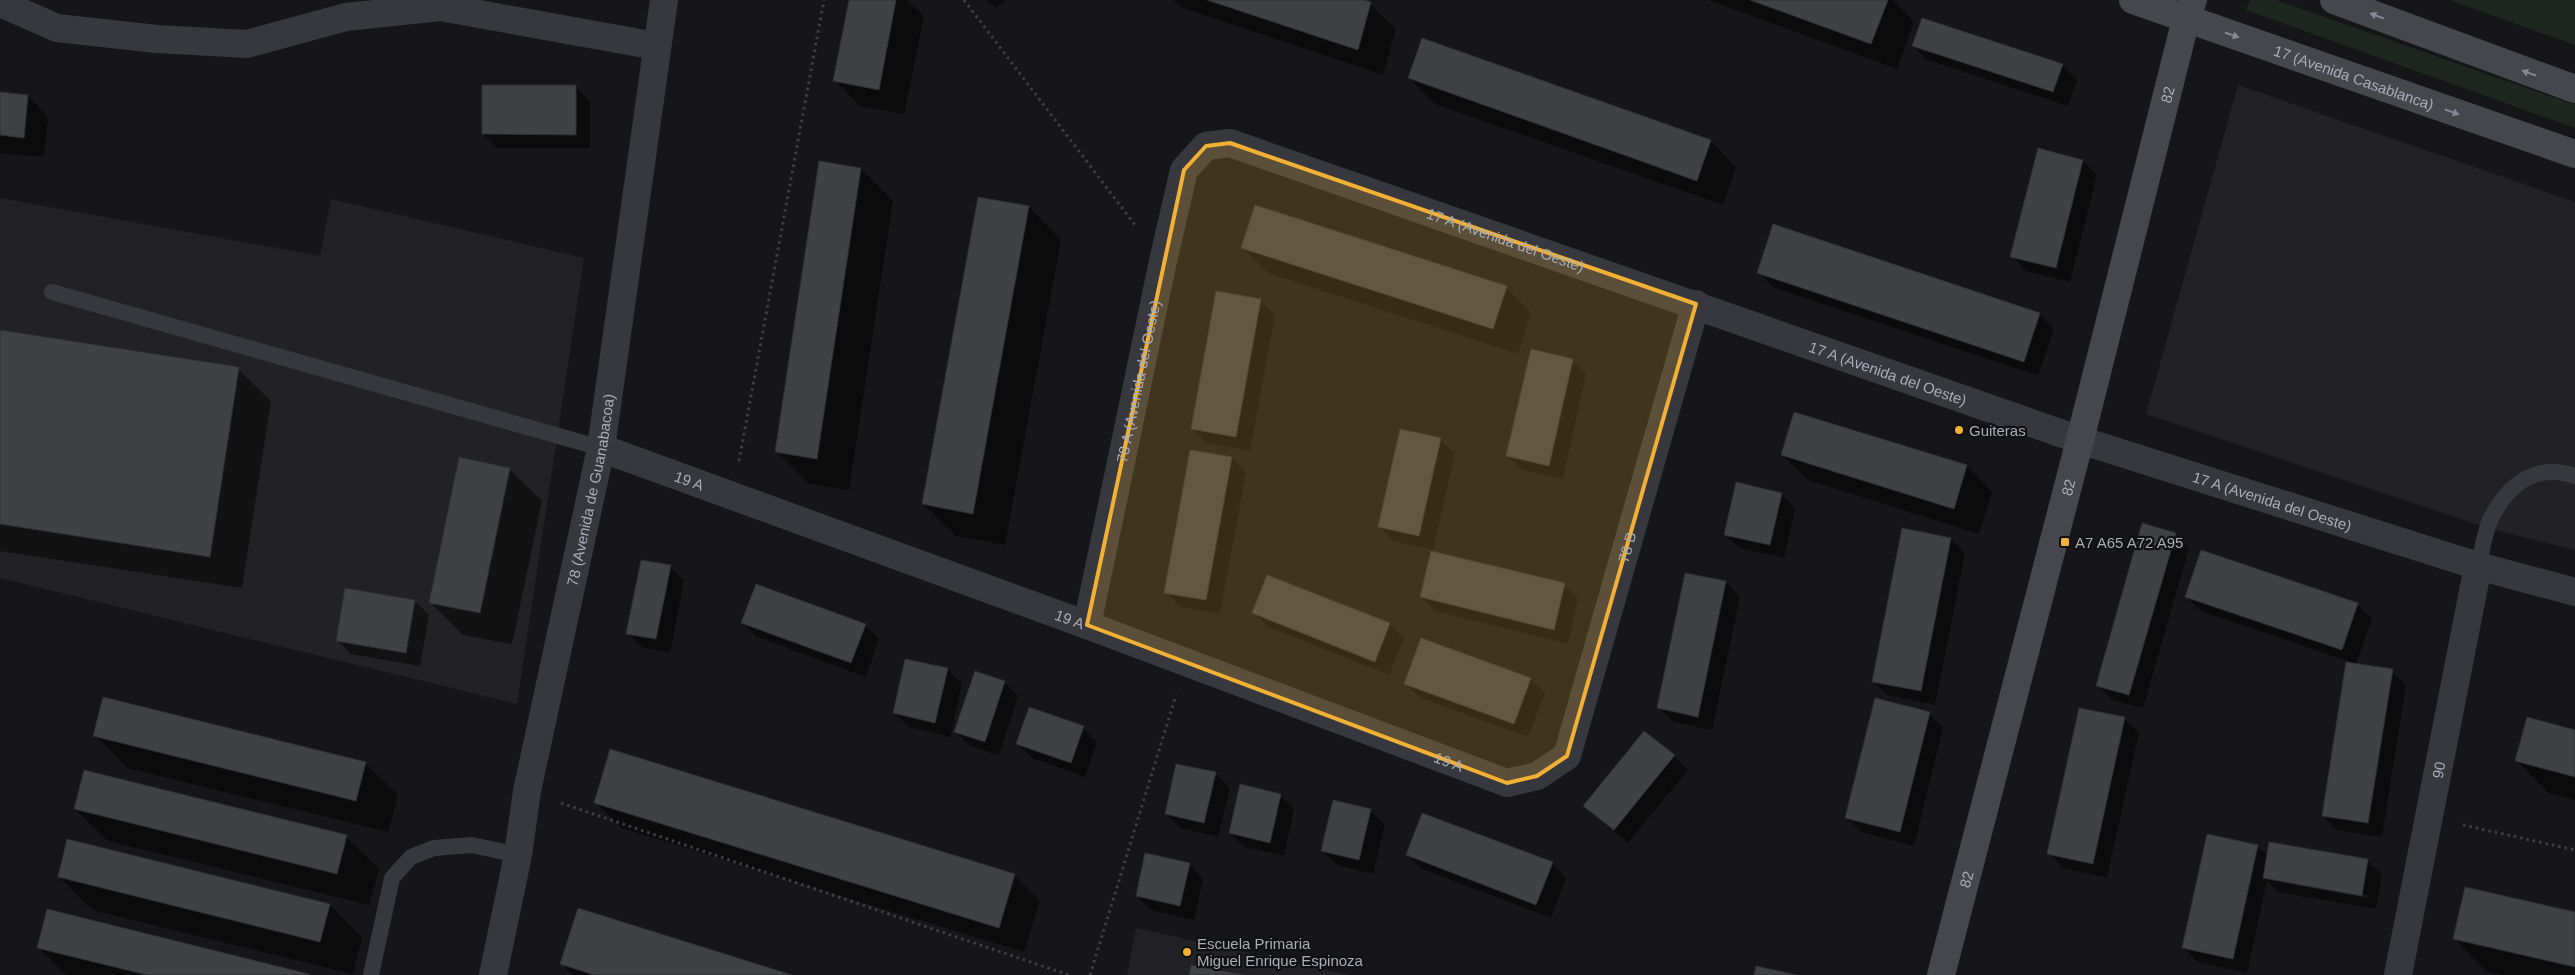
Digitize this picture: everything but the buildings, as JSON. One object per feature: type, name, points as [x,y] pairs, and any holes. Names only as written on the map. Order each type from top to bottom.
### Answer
[{"type":"street","name":"78 (Avenida de Guanabacoa)","points":[[493,975],[518,855],[527,791],[601,448],[656,46],[664,0]]},
{"type":"street","name":"17 (Avenida Casablanca)","points":[[2134,0],[2190,10],[2575,154]]},
{"type":"street","points":[[2334,0],[2575,89]]},
{"type":"street","points":[[0,3],[57,28],[157,39],[248,44],[346,17],[440,7],[656,46]]},
{"type":"street","name":"82","points":[[1940,975],[2190,10]]},
{"type":"street","name":"17 A (Avenida del Oeste)","points":[[1206,146],[1230,143],[1696,304],[2080,440],[2478,566],[2575,592]]},
{"type":"street","name":"78 A (Avenida del Oeste)","points":[[1087,625],[1163,261],[1184,170],[1206,146]]},
{"type":"street","name":"78 B","points":[[1537,776],[1567,756],[1696,304]]},
{"type":"street","name":"19 A","points":[[601,448],[1087,625],[1507,783],[1537,776]]},
{"type":"street","name":"90","points":[[2398,975],[2478,566]]},
{"type":"lane","points":[[52,292],[601,448]]},
{"type":"lane","points":[[2478,566],[2494,512],[2511,490],[2525,479],[2542,472],[2561,471],[2575,476]]},
{"type":"lane","points":[[371,975],[392,878],[411,857],[434,848],[472,845],[518,855]]},
{"type":"path","points":[[733,496],[824,0]]},
{"type":"path","points":[[964,0],[1163,261]]},
{"type":"path","points":[[1090,975],[1185,663]]},
{"type":"path","points":[[527,791],[1069,975]]},
{"type":"path","points":[[2428,817],[2575,850]]},
{"type":"highlighted area","points":[[1230,143],[1696,304],[1567,756],[1537,776],[1507,783],[1087,625],[1184,170],[1206,146]]},
{"type":"shaded area","points":[[2250,0],[2276,0],[2575,105],[2575,128],[2246,10]]},
{"type":"shaded area","points":[[2449,0],[2575,0],[2575,45]]},
{"type":"shaded area","points":[[2238,85],[2575,202],[2575,550],[2491,529],[2146,414]]},
{"type":"shaded area","points":[[0,198],[320,256],[331,199],[584,258],[517,704],[0,578]]},
{"type":"shaded area","name":"Escuela Primaria Miguel Enrique Espinoza","points":[[1136,928],[1350,975],[1127,975]]},
{"type":"place","name":"Guiteras","points":[[1959,430]]},
{"type":"place","name":"A7 A65 A72 A95","points":[[2065,542]]},
{"type":"place","name":"Escuela Primaria Miguel Enrique Espinoza","points":[[1187,952]]}]
